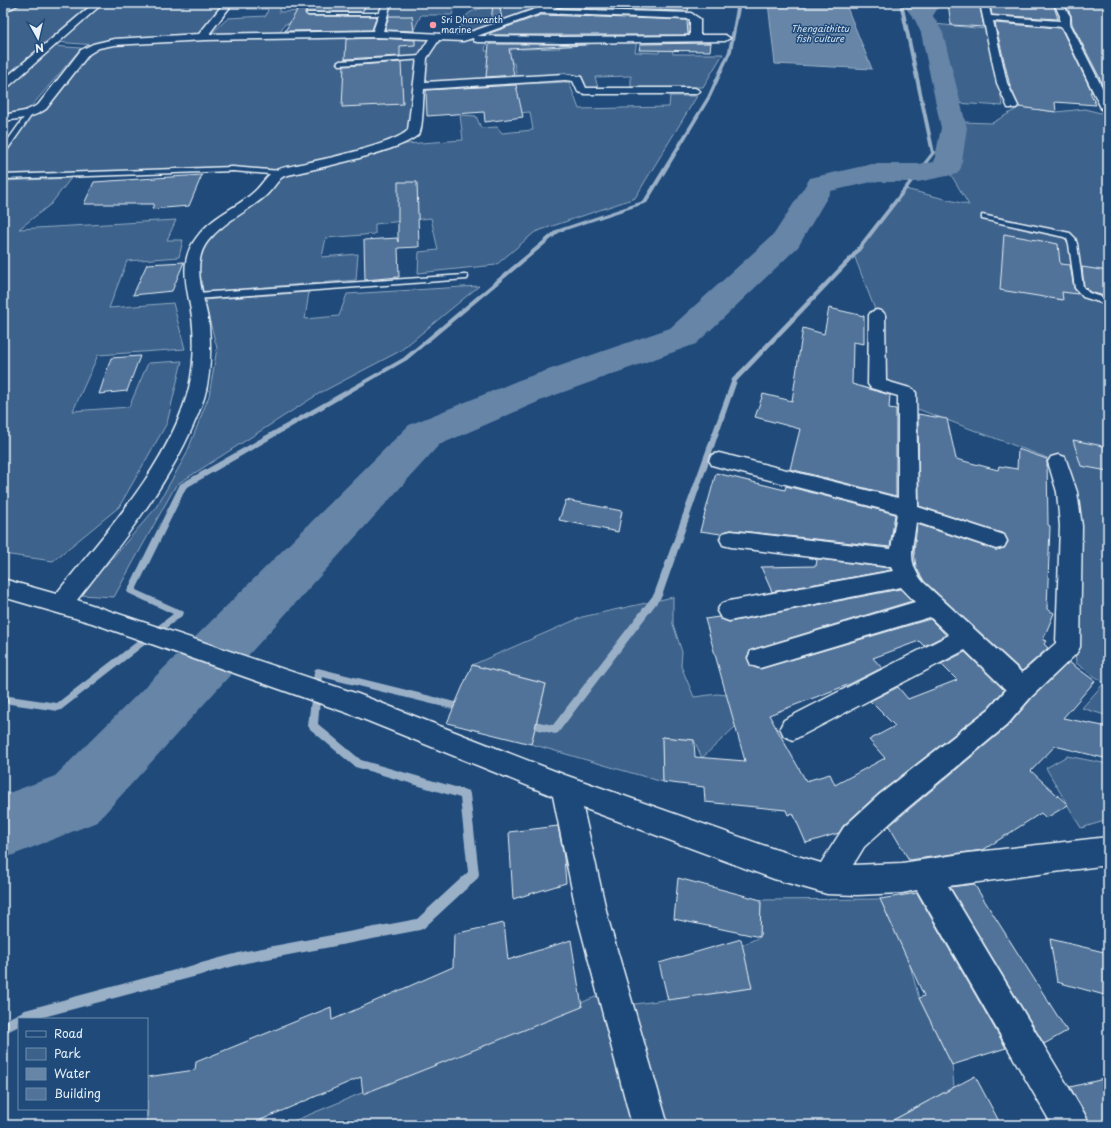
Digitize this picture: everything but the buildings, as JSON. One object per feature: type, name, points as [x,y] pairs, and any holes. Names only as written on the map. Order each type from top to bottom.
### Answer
[{"type":"street","points":[[3,10],[17,3]]},
{"type":"street","points":[[3,86],[99,3]]},
{"type":"street","points":[[201,38],[229,3]]},
{"type":"street","points":[[377,34],[387,3]]},
{"type":"street","points":[[463,38],[560,3]]},
{"type":"street","points":[[984,3],[1002,82],[1012,106]]},
{"type":"street","points":[[1058,3],[1065,16],[1065,24],[1108,110]]},
{"type":"street","points":[[537,11],[609,16],[691,16],[695,18],[695,38]]},
{"type":"street","points":[[988,18],[1065,24]]},
{"type":"street","points":[[482,32],[556,33],[562,35],[562,40]]},
{"type":"street","points":[[3,118],[30,114],[42,107],[85,52],[96,46],[114,42],[201,38],[377,34],[436,38],[562,40],[605,36],[725,38]]},
{"type":"street","points":[[61,604],[142,500],[170,454],[195,396],[201,368],[202,352],[200,318],[191,276],[192,260],[197,247],[215,226],[258,195],[280,173],[341,159],[399,142],[409,137],[414,131],[422,58],[436,38]]},
{"type":"street","points":[[51,43],[66,44]]},
{"type":"street","points":[[81,45],[96,46]]},
{"type":"street","points":[[418,86],[565,77],[577,79],[582,90],[585,92],[695,91]]},
{"type":"street","points":[[878,315],[877,384],[907,393],[907,510],[903,568],[914,588],[1022,689]]},
{"type":"street","points":[[719,460],[907,510],[996,541]]},
{"type":"street","points":[[827,879],[854,837],[890,805],[998,717],[1022,689],[1068,647],[1071,526],[1067,492],[1058,462]]},
{"type":"street","points":[[731,539],[903,568]]},
{"type":"street","points":[[729,611],[903,568]]},
{"type":"street","points":[[3,588],[93,614],[358,705],[564,788],[774,864],[827,879],[857,880],[902,878],[968,868],[1108,851]]},
{"type":"street","points":[[760,658],[934,606]]},
{"type":"street","points":[[793,728],[967,637]]},
{"type":"street","points":[[564,788],[593,919],[650,1125]]},
{"type":"street","points":[[926,875],[1072,1125]]},
{"type":"lane","points":[[308,14],[383,14]]},
{"type":"lane","points":[[340,63],[422,58]]},
{"type":"lane","points":[[3,152],[30,114]]},
{"type":"lane","points":[[3,177],[233,169],[280,173]]},
{"type":"lane","points":[[985,216],[1067,235],[1071,238],[1073,244],[1078,288],[1086,295],[1108,302]]},
{"type":"lane","points":[[196,296],[464,277]]},
{"type":"green space","points":[[3,3],[10,3],[8,4],[99,3],[3,83]]},
{"type":"green space","points":[[105,3],[226,3],[196,36],[96,45],[55,42]]},
{"type":"green space","points":[[292,3],[349,3],[344,12],[303,13],[300,18],[351,16],[349,20],[332,23],[285,24],[278,34],[210,35],[228,18],[266,16],[268,9],[247,9],[249,7],[280,5],[279,12],[307,11],[314,4]]},
{"type":"green space","points":[[390,3],[456,4],[452,15],[421,15],[412,34],[381,33]]},
{"type":"green space","points":[[523,3],[556,3],[471,35],[460,29],[465,17],[469,13],[476,10],[492,6]]},
{"type":"green space","points":[[934,24],[986,29],[1003,106],[955,103]]},
{"type":"green space","points":[[377,34],[435,38],[422,58],[414,131],[381,147],[288,170],[3,177],[3,152],[27,117],[85,52],[105,43]]},
{"type":"green space","points":[[439,40],[487,40],[485,51],[511,51],[512,47],[521,49],[560,48],[559,45],[588,45],[590,41],[637,40],[635,52],[659,53],[661,41],[672,41],[673,54],[723,54],[703,87],[631,88],[631,76],[595,77],[598,88],[587,88],[582,76],[517,78],[514,63],[493,64],[494,79],[424,83],[426,56]]},
{"type":"green space","points":[[52,46],[81,48],[30,108],[18,113],[3,114],[3,91]]},
{"type":"green space","points":[[569,82],[579,109],[669,107],[670,96],[697,96],[635,198],[535,232],[496,265],[418,273],[419,252],[438,250],[431,218],[375,224],[375,234],[326,238],[322,257],[358,254],[356,280],[203,292],[198,280],[202,248],[217,231],[240,213],[277,179],[284,175],[332,165],[406,144],[463,140],[460,115],[476,116],[481,128],[497,127],[502,133],[533,130],[530,112],[507,114],[499,85]]},
{"type":"green space","points":[[1020,107],[1056,112],[1085,109],[1108,115],[1108,716],[1082,708],[1104,683],[1076,663],[1058,462],[907,405],[877,372],[877,315],[854,255],[905,189],[969,205],[947,168],[962,122],[992,123]]},
{"type":"green space","points":[[71,178],[51,204],[19,229],[176,220],[167,240],[183,240],[179,257],[127,261],[109,308],[173,303],[185,349],[98,355],[73,411],[129,407],[148,363],[182,361],[167,423],[119,507],[53,561],[3,554],[3,181]]},
{"type":"green space","points":[[479,286],[400,351],[320,393],[176,485],[114,597],[80,595],[155,509],[186,455],[209,396],[217,348],[204,300],[309,292],[305,319],[339,316],[347,294]]},
{"type":"green space","points":[[673,597],[673,624],[682,652],[681,666],[694,697],[717,694],[727,695],[736,726],[702,758],[694,740],[662,737],[663,782],[531,744],[546,684],[472,665],[582,617]]},
{"type":"green space","points":[[1067,756],[1108,764],[1108,820],[1081,828],[1046,768]]},
{"type":"green space","points":[[880,899],[909,962],[919,998],[952,1065],[954,1087],[884,1125],[661,1125],[628,1005],[751,988],[742,945],[760,937],[761,900]]},
{"type":"green space","points":[[600,995],[643,1125],[284,1125]]},
{"type":"water","name":"Thengaithittu fish culture","points":[[768,3],[899,3],[901,6],[846,5],[872,69],[775,64]]},
{"type":"waterway","points":[[3,699],[58,707],[180,613],[131,591],[183,486],[405,359],[558,231],[645,202],[709,97],[730,51],[739,3]]},
{"type":"waterway","points":[[526,723],[555,730],[658,596],[734,380],[854,255],[933,153],[901,3]]},
{"type":"waterway","points":[[3,827],[75,800],[424,435],[533,389],[683,336],[786,240],[820,184],[872,173],[918,173],[947,168],[954,128],[932,33],[925,19],[912,3]]},
{"type":"waterway","points":[[925,19],[935,3]]},
{"type":"waterway","points":[[22,1018],[246,957],[420,924],[474,874],[465,794],[358,764],[313,726],[318,672],[464,708]]},
{"type":"waterway","points":[[3,1028],[18,1020]]},
{"type":"place","name":"Sri Dhanvanth marine","points":[[433,25]]}]
